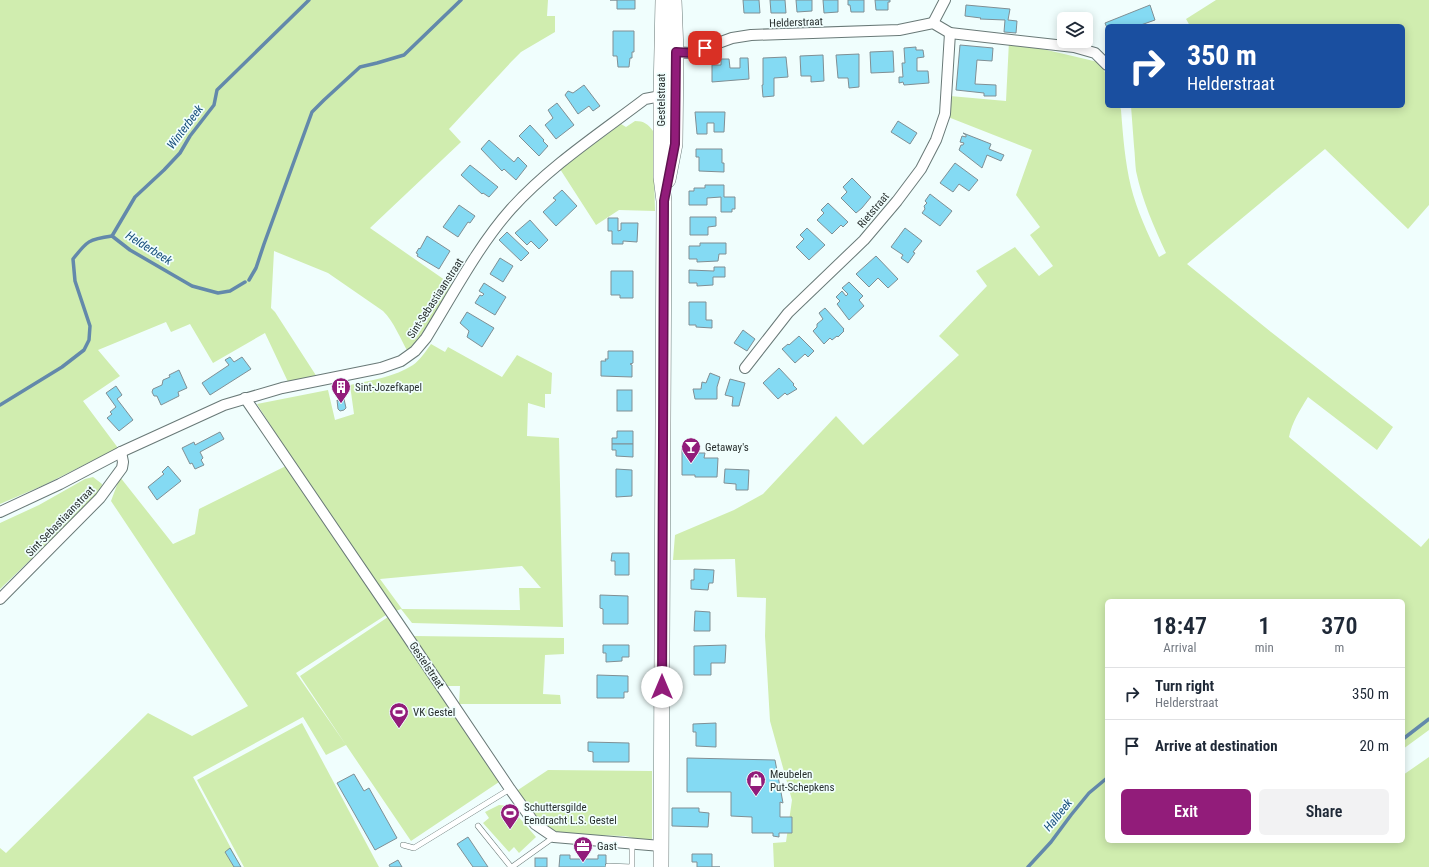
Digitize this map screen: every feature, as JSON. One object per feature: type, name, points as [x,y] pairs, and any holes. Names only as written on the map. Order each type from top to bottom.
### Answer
[{"type":"main road","name":"Gestelstraat","points":[[663,0],[676,95],[675,144],[664,201]]},
{"type":"main road","name":"Gestelstraat","points":[[661,867],[664,201],[662,177],[661,96],[669,52],[674,0]]},
{"type":"street","points":[[945,0],[933,24],[950,33],[1074,47],[1095,53],[1105,63]]},
{"type":"street","name":"Helderstraat","points":[[669,52],[694,52],[732,38],[751,35],[899,30],[933,24]]},
{"type":"street","name":"Rietstraat","points":[[745,368],[788,313],[864,240],[897,201],[921,169],[936,140],[946,114],[950,33]]},
{"type":"street","name":"Sint-Sebastiaanstraat","points":[[0,512],[60,484],[121,452],[224,405],[282,388],[381,368],[401,361],[415,351],[426,338],[485,243],[516,205],[540,179],[644,100],[661,96],[676,95]]},
{"type":"street","name":"Gestelstraat","points":[[245,398],[535,824],[554,837],[661,846]]},
{"type":"street","name":"Sint-Sebastiaanstraat","points":[[0,599],[100,498],[122,468],[123,462],[121,452]]},
{"type":"lane","points":[[404,845],[414,848],[510,789]]},
{"type":"lane","points":[[478,826],[511,867],[554,837]]},
{"type":"lane","points":[[608,866],[632,867],[632,843]]},
{"type":"green space","points":[[0,0],[548,0],[547,16],[555,16],[555,32],[521,52],[512,61],[449,129],[461,142],[370,228],[452,285],[424,335],[408,352],[394,325],[383,311],[328,273],[274,251],[271,308],[317,377],[289,384],[265,333],[213,363],[190,324],[171,332],[166,322],[98,350],[120,376],[83,401],[118,448],[44,485],[0,504]]},
{"type":"green space","points":[[1216,0],[1429,0],[1429,205],[1408,229],[1325,149],[1187,264],[1271,332],[1393,427],[1377,450],[1308,397],[1294,421],[1289,437],[1421,547],[1429,538],[1429,730],[1405,748],[1405,599],[1105,599],[1105,843],[1405,843],[1405,774],[1429,757],[1429,867],[774,867],[773,843],[786,842],[792,800],[770,721],[765,636],[766,598],[737,597],[735,559],[673,560],[675,535],[734,510],[763,494],[836,416],[863,445],[959,355],[939,336],[987,286],[976,271],[1015,247],[1039,276],[1053,266],[1030,235],[1040,227],[1016,195],[1032,150],[948,117],[950,96],[1006,101],[1009,41],[1098,62],[1105,72],[1105,108],[1120,108],[1123,139],[1133,196],[1159,257],[1166,253],[1149,213],[1139,182],[1136,168],[1131,108],[1405,108],[1405,24],[1189,24],[1186,19]]},
{"type":"green space","points":[[635,121],[646,123],[653,131],[655,211],[619,210],[596,225],[560,169],[621,124],[626,127]]},
{"type":"green space","points":[[431,344],[445,352],[448,347],[502,377],[517,355],[552,373],[551,394],[545,394],[545,408],[528,403],[527,436],[559,438],[563,627],[412,623],[401,609],[386,615],[296,673],[346,745],[326,755],[303,717],[193,777],[241,867],[0,867],[0,848],[6,853],[148,713],[192,736],[248,706],[111,501],[120,477],[173,544],[195,534],[199,509],[294,462],[257,404],[328,390],[335,420],[354,414],[350,385],[383,378],[406,369],[418,361]],"holes":[[[522,566],[541,588],[519,588],[520,610],[402,609],[380,579]]]},
{"type":"green space","points":[[93,477],[102,484],[101,492],[0,589],[0,523],[39,505],[85,479]]},
{"type":"green space","name":"VK Gestel","points":[[388,617],[499,782],[411,841],[300,676]]},
{"type":"green space","points":[[414,636],[564,638],[564,654],[545,655],[543,694],[560,695],[561,704],[459,704],[460,686],[446,686]]},
{"type":"green space","points":[[302,723],[379,867],[244,867],[197,780]]},
{"type":"green space","points":[[548,770],[652,771],[652,839],[649,842],[625,836],[573,836],[559,833],[551,829],[531,811],[515,792]]},
{"type":"green space","name":"Schuttersgilde Eendracht L.S. Gestel","points":[[499,805],[509,806],[536,837],[519,853],[514,847],[509,852],[483,823],[489,818],[485,812]]},
{"type":"building","points":[[617,0],[635,0],[635,9],[617,9]]},
{"type":"building","points":[[743,0],[759,0],[760,13],[744,13]]},
{"type":"building","points":[[770,0],[785,0],[786,13],[771,13]]},
{"type":"building","points":[[796,0],[812,0],[812,11],[797,12]]},
{"type":"building","points":[[823,0],[838,0],[838,12],[824,13]]},
{"type":"building","points":[[848,0],[864,0],[864,12],[851,12],[850,5],[848,5]]},
{"type":"building","points":[[875,0],[890,0],[890,2],[888,2],[888,10],[876,10]]},
{"type":"building","points":[[966,5],[1010,9],[1008,20],[1017,21],[1016,33],[1004,32],[1005,20],[980,19],[981,18],[965,16]]},
{"type":"building","points":[[1150,5],[1155,20],[1144,24],[1105,23]]},
{"type":"building","points":[[613,31],[634,31],[634,52],[632,52],[632,58],[630,58],[629,67],[618,67],[617,56],[613,56]]},
{"type":"building","points":[[960,45],[993,48],[992,61],[977,60],[975,84],[996,85],[996,96],[984,96],[984,93],[956,90]]},
{"type":"building","points":[[916,47],[916,50],[923,50],[924,57],[917,58],[917,71],[928,71],[929,83],[904,85],[903,82],[899,83],[899,77],[903,77],[902,63],[905,63],[904,48]]},
{"type":"building","points":[[893,51],[894,72],[871,73],[870,52]]},
{"type":"building","points":[[859,54],[859,87],[849,88],[848,78],[838,78],[836,55]]},
{"type":"building","points":[[823,55],[824,81],[811,82],[811,76],[801,76],[800,56]]},
{"type":"building","points":[[786,57],[788,77],[774,78],[774,96],[763,97],[763,58]]},
{"type":"building","points":[[740,58],[748,58],[749,79],[712,82],[712,65],[721,65],[721,59],[729,59],[730,68],[740,68]]},
{"type":"building","points":[[584,85],[600,106],[593,111],[589,106],[578,114],[565,95],[568,91],[573,93]]},
{"type":"building","points":[[557,103],[574,125],[556,139],[545,125],[553,118],[548,110]]},
{"type":"building","points":[[695,112],[725,112],[724,132],[714,132],[714,123],[707,123],[707,134],[697,134]]},
{"type":"building","points":[[898,121],[917,133],[910,144],[891,132]]},
{"type":"building","points":[[530,125],[548,146],[539,156],[519,136]]},
{"type":"building","points":[[963,133],[991,144],[989,149],[1004,155],[1001,161],[987,155],[982,168],[959,150],[961,145],[964,143],[960,142],[962,136],[966,137]]},
{"type":"building","points":[[489,140],[514,162],[518,157],[527,166],[516,180],[504,169],[502,171],[481,149]]},
{"type":"building","points":[[696,149],[722,149],[722,163],[724,163],[724,172],[699,171],[699,157],[696,157]]},
{"type":"building","points":[[955,163],[978,180],[969,191],[959,184],[953,192],[940,183]]},
{"type":"building","points":[[470,165],[498,187],[489,197],[483,193],[482,194],[461,175]]},
{"type":"building","points":[[852,178],[871,197],[856,213],[841,198],[847,192],[843,187]]},
{"type":"building","points":[[705,185],[724,185],[724,197],[735,197],[735,209],[732,209],[732,212],[721,212],[721,197],[707,198],[707,205],[689,205],[689,191],[694,191],[694,188],[705,188]]},
{"type":"building","points":[[562,190],[577,206],[556,226],[543,212],[556,200],[553,198]]},
{"type":"building","points":[[930,194],[952,211],[940,226],[922,213],[925,209],[924,206],[927,203],[925,201]]},
{"type":"building","points":[[828,203],[848,222],[843,227],[841,225],[832,234],[817,220],[824,213],[821,210]]},
{"type":"building","points":[[459,205],[475,216],[470,223],[468,222],[458,237],[443,227]]},
{"type":"building","points":[[690,217],[716,217],[716,226],[708,227],[708,235],[690,235]]},
{"type":"building","points":[[608,218],[618,218],[618,231],[621,230],[621,223],[638,223],[637,242],[623,241],[623,244],[612,244],[612,231],[608,231]]},
{"type":"building","points":[[530,220],[548,240],[539,249],[531,241],[527,245],[515,233]]},
{"type":"building","points":[[807,228],[825,245],[809,260],[796,247],[804,239],[800,235]]},
{"type":"building","points":[[905,228],[922,241],[913,252],[915,253],[908,263],[901,258],[903,255],[891,247]]},
{"type":"building","points":[[507,232],[529,253],[521,261],[499,240]]},
{"type":"building","points":[[427,236],[450,251],[439,269],[417,256],[418,254],[416,253]]},
{"type":"building","points":[[700,243],[726,243],[726,254],[719,254],[718,261],[697,262],[697,259],[689,259],[689,246],[700,246]]},
{"type":"building","points":[[876,256],[898,279],[888,288],[878,278],[869,287],[856,274]]},
{"type":"building","points":[[500,258],[513,266],[503,282],[490,274]]},
{"type":"building","points":[[714,267],[725,267],[725,277],[713,277],[713,285],[697,286],[697,283],[689,283],[689,270],[714,271]]},
{"type":"building","points":[[611,271],[633,271],[633,298],[620,298],[620,295],[611,295]]},
{"type":"building","points":[[849,282],[863,296],[859,300],[864,306],[849,320],[837,304],[840,301],[836,297],[842,291],[846,296],[848,294],[842,288]]},
{"type":"building","points":[[484,283],[506,297],[495,315],[475,303],[480,295],[482,296],[484,294],[479,291]]},
{"type":"building","points":[[689,302],[706,302],[706,320],[712,320],[712,328],[689,325]]},
{"type":"building","points":[[825,308],[844,329],[844,331],[832,340],[830,338],[824,344],[813,331],[817,327],[817,324],[823,319],[819,313]]},
{"type":"building","points":[[467,312],[494,328],[482,347],[467,337],[469,331],[460,323]]},
{"type":"building","points":[[743,330],[755,339],[747,351],[734,343]]},
{"type":"building","points":[[799,336],[814,351],[808,357],[805,354],[795,363],[782,349]]},
{"type":"building","points":[[608,351],[633,351],[633,363],[630,364],[632,365],[632,377],[601,376],[601,361],[606,361],[605,359],[608,359]]},
{"type":"building","points":[[230,357],[234,362],[242,357],[251,369],[210,395],[202,383],[229,365],[225,360]]},
{"type":"building","points":[[779,368],[797,389],[787,395],[785,393],[778,399],[763,383]]},
{"type":"building","points":[[179,370],[187,388],[178,392],[179,396],[161,405],[157,396],[154,396],[152,392],[153,389],[162,385],[163,380]]},
{"type":"building","points":[[710,373],[720,377],[717,387],[717,399],[695,399],[693,389],[701,389],[702,382],[706,383]]},
{"type":"building","points":[[730,379],[745,383],[739,406],[732,406],[733,397],[725,395]]},
{"type":"building","points":[[116,386],[122,395],[117,399],[133,420],[119,431],[107,418],[112,414],[110,412],[116,407],[106,393]]},
{"type":"building","points":[[617,390],[632,390],[632,411],[617,411]]},
{"type":"building","name":"Sint-Jozefkapel","points":[[344,399],[346,408],[340,411],[338,409],[337,400]]},
{"type":"building","points":[[617,431],[633,431],[633,444],[612,444],[612,438],[617,438]]},
{"type":"building","points":[[220,432],[224,439],[200,452],[203,458],[201,460],[204,465],[195,469],[192,463],[190,464],[182,448],[194,442],[195,445]]},
{"type":"building","points":[[612,444],[633,444],[633,457],[616,456],[616,450],[612,450]]},
{"type":"building","points":[[682,448],[697,448],[698,453],[705,453],[704,458],[718,458],[717,477],[695,477],[695,475],[682,475]]},
{"type":"building","points":[[168,466],[181,481],[157,500],[148,487],[164,474],[162,472]]},
{"type":"building","points":[[616,469],[632,470],[632,496],[616,497]]},
{"type":"building","points":[[725,469],[749,470],[748,490],[736,490],[736,484],[724,483]]},
{"type":"building","points":[[612,553],[629,553],[629,575],[615,575],[615,561],[611,561]]},
{"type":"building","points":[[694,569],[714,570],[713,583],[709,583],[708,590],[691,589],[691,580],[694,580]]},
{"type":"building","points":[[600,595],[628,596],[628,624],[603,624],[603,609],[600,608]]},
{"type":"building","points":[[695,611],[710,612],[710,631],[694,631]]},
{"type":"building","points":[[603,645],[629,645],[629,657],[622,657],[622,661],[606,662],[606,653],[603,653]]},
{"type":"building","points":[[726,645],[725,663],[711,663],[711,675],[694,675],[694,646]]},
{"type":"building","points":[[597,675],[628,676],[628,692],[624,692],[624,698],[597,698]]},
{"type":"building","points":[[716,723],[716,747],[696,746],[696,732],[693,732],[693,724]]},
{"type":"building","points":[[588,742],[629,743],[629,762],[593,762],[593,752],[588,751]]},
{"type":"building","name":"Meubelen Put-Schepkens","points":[[687,758],[775,760],[783,803],[780,802],[780,817],[792,817],[792,833],[779,833],[779,837],[773,836],[773,833],[752,833],[752,817],[731,816],[731,792],[687,792]]},
{"type":"building","points":[[354,774],[364,791],[369,788],[397,838],[375,850],[337,783]]},
{"type":"building","points":[[672,808],[699,808],[699,812],[709,813],[708,827],[672,826]]},
{"type":"building","points":[[468,837],[488,867],[473,867],[457,844]]},
{"type":"building","points":[[230,848],[241,867],[234,867],[225,852]]},
{"type":"building","points":[[692,854],[712,854],[712,867],[697,867],[697,862],[692,862]]},
{"type":"building","name":"Gast","points":[[560,855],[570,855],[570,859],[598,859],[598,855],[606,855],[606,867],[559,867]]},
{"type":"building","points":[[535,858],[547,858],[547,867],[535,867]]},
{"type":"building","points":[[398,860],[402,867],[390,867],[389,865]]},
{"type":"waterway","name":"Winterbeek","points":[[112,236],[135,197],[180,153],[190,136],[214,105],[217,90],[309,0]]},
{"type":"waterway","name":"Helderbeek","points":[[249,280],[256,268],[312,112],[360,67],[404,55],[461,0]]},
{"type":"waterway","name":"Helderbeek","points":[[0,405],[62,367],[84,350],[89,340],[90,326],[75,281],[73,259],[89,242],[98,238],[112,236],[130,250],[192,286],[218,293],[230,291],[245,282]]},
{"type":"waterway","name":"Halbeek","points":[[1405,737],[1429,719]]},
{"type":"waterway","name":"Halbeek","points":[[1028,867],[1051,842],[1089,793],[1105,780]]},
{"type":"place","name":"Sint-Jozefkapel","points":[[341,404]]},
{"type":"place","name":"Getaway's","points":[[691,464]]},
{"type":"place","name":"VK Gestel","points":[[399,729]]},
{"type":"place","name":"Meubelen Put-Schepkens","points":[[756,797]]},
{"type":"place","name":"Schuttersgilde Eendracht L.S. Gestel","points":[[510,830]]},
{"type":"place","name":"Gast","points":[[583,863]]},
{"type":"route","points":[[662,687],[664,201],[675,144],[676,52],[691,53],[705,48]]}]
